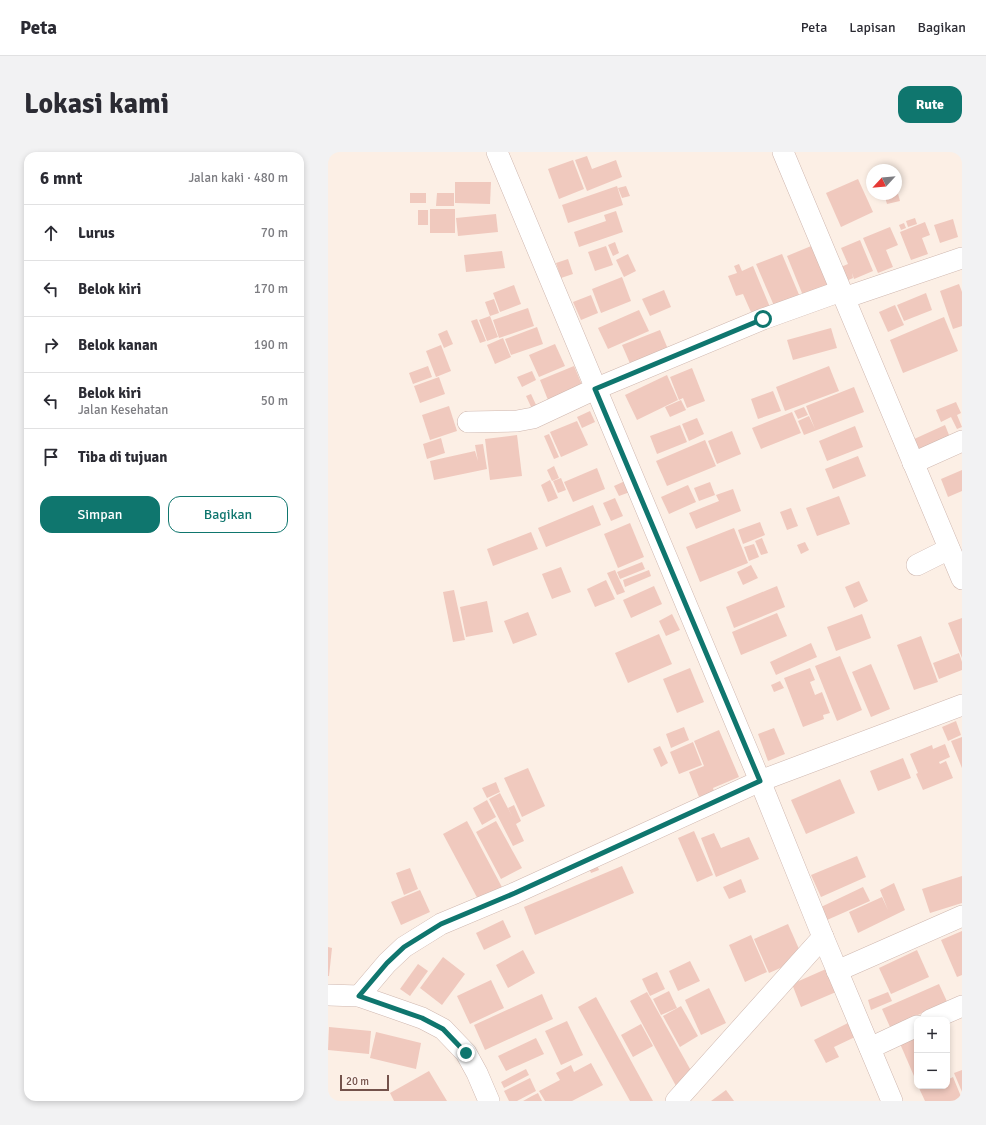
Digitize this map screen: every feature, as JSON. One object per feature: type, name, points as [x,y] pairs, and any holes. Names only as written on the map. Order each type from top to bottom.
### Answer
[{"type":"street","points":[[497,152],[892,1101]]},
{"type":"street","points":[[783,152],[962,580]]},
{"type":"street","points":[[468,422],[517,421],[532,418],[595,389],[763,319],[962,258]]},
{"type":"street","points":[[913,464],[962,441]]},
{"type":"street","points":[[916,565],[949,549]]},
{"type":"street","points":[[359,996],[387,963],[404,947],[441,924],[515,893],[760,781],[962,704]]},
{"type":"street","points":[[837,971],[962,916]]},
{"type":"street","points":[[676,1101],[823,937]]},
{"type":"street","points":[[328,996],[359,996],[422,1018],[443,1029],[466,1053],[477,1073],[489,1101]]},
{"type":"street","points":[[937,1017],[962,1006]]},
{"type":"street","points":[[870,1048],[914,1027]]},
{"type":"building","points":[[587,156],[592,169],[616,160],[622,177],[587,191],[575,160]]},
{"type":"building","points":[[573,160],[584,189],[559,199],[548,169]]},
{"type":"building","points":[[858,179],[866,197],[866,200],[868,200],[873,212],[841,227],[826,193]]},
{"type":"building","points":[[455,182],[491,182],[490,204],[455,203]]},
{"type":"building","points":[[617,186],[623,205],[568,223],[562,205]]},
{"type":"building","points":[[626,186],[630,196],[622,198],[618,188]]},
{"type":"building","points":[[410,193],[426,193],[426,203],[410,203]]},
{"type":"building","points":[[437,193],[454,193],[454,206],[436,206]]},
{"type":"building","points":[[886,200],[900,200],[900,201],[887,204]]},
{"type":"building","points":[[430,209],[455,209],[455,233],[430,233]]},
{"type":"building","points":[[418,210],[428,210],[428,225],[418,225]]},
{"type":"building","points":[[616,211],[623,232],[579,247],[574,232],[606,221],[604,215]]},
{"type":"building","points":[[496,214],[498,232],[458,236],[456,218]]},
{"type":"building","points":[[915,218],[917,224],[908,227],[906,221]]},
{"type":"building","points":[[953,219],[958,237],[940,243],[934,225]]},
{"type":"building","points":[[925,222],[930,235],[922,238],[928,254],[911,260],[900,232]]},
{"type":"building","points":[[904,223],[906,228],[901,230],[899,225]]},
{"type":"building","points":[[890,227],[898,245],[886,250],[893,267],[878,273],[863,238]]},
{"type":"building","points":[[860,240],[873,271],[854,279],[852,273],[853,278],[842,283],[836,269],[848,264],[841,248]]},
{"type":"building","points":[[615,242],[619,253],[613,256],[608,245]]},
{"type":"building","points":[[816,244],[833,286],[804,298],[787,256]]},
{"type":"building","points":[[606,246],[613,265],[595,271],[588,252]]},
{"type":"building","points":[[502,251],[505,268],[466,272],[464,255]]},
{"type":"building","points":[[628,254],[636,271],[624,277],[616,260]]},
{"type":"building","points":[[782,254],[800,297],[775,308],[756,264]]},
{"type":"building","points":[[568,259],[573,274],[561,278],[556,263]]},
{"type":"building","points":[[739,264],[742,271],[753,266],[772,312],[754,319],[743,294],[736,296],[728,276],[737,273],[734,266]]},
{"type":"building","points":[[622,277],[631,301],[601,313],[592,289]]},
{"type":"building","points":[[959,284],[962,292],[962,326],[953,329],[940,291]]},
{"type":"building","points":[[514,285],[521,304],[500,312],[493,293]]},
{"type":"building","points":[[664,290],[671,307],[650,316],[642,299]]},
{"type":"building","points":[[926,293],[932,310],[904,321],[897,305]]},
{"type":"building","points":[[591,295],[598,313],[581,320],[573,302]]},
{"type":"building","points":[[494,299],[499,313],[490,316],[485,302]]},
{"type":"building","points":[[895,305],[904,325],[888,332],[879,312]]},
{"type":"building","points":[[528,308],[534,326],[499,338],[493,320]]},
{"type":"building","points":[[639,310],[649,331],[608,349],[598,328]]},
{"type":"building","points":[[490,316],[498,337],[487,341],[479,320]]},
{"type":"building","points":[[944,317],[958,351],[903,373],[890,340]]},
{"type":"building","points":[[477,319],[486,341],[480,343],[471,321]]},
{"type":"building","points":[[537,327],[543,344],[511,355],[505,339]]},
{"type":"building","points":[[831,328],[837,348],[793,360],[787,340]]},
{"type":"building","points":[[447,330],[453,344],[444,348],[438,334]]},
{"type":"building","points":[[660,330],[670,354],[632,368],[622,345]]},
{"type":"building","points":[[503,338],[511,357],[495,364],[487,345]]},
{"type":"building","points":[[555,344],[565,366],[539,377],[529,355]]},
{"type":"building","points":[[441,345],[451,371],[436,377],[426,351]]},
{"type":"building","points":[[428,366],[432,377],[413,384],[409,373]]},
{"type":"building","points":[[574,366],[585,392],[550,405],[540,380]]},
{"type":"building","points":[[829,366],[839,391],[785,411],[776,387]]},
{"type":"building","points":[[692,368],[705,401],[687,408],[683,398],[679,400],[670,377]]},
{"type":"building","points":[[532,371],[536,380],[522,387],[517,377]]},
{"type":"building","points":[[667,375],[678,400],[637,420],[625,395]]},
{"type":"building","points":[[439,377],[445,394],[420,403],[414,386]]},
{"type":"building","points":[[854,387],[864,412],[804,435],[798,421],[809,416],[815,429],[806,406]]},
{"type":"building","points":[[773,391],[781,411],[758,419],[751,399]]},
{"type":"building","points":[[531,394],[537,407],[532,409],[526,396]]},
{"type":"building","points":[[681,400],[686,410],[670,417],[665,407]]},
{"type":"building","points":[[956,402],[961,413],[957,415],[962,427],[957,429],[951,417],[941,422],[936,410]]},
{"type":"building","points":[[449,406],[457,431],[430,440],[422,415]]},
{"type":"building","points":[[804,407],[808,415],[798,419],[794,411]]},
{"type":"building","points":[[590,411],[595,422],[582,428],[577,417]]},
{"type":"building","points":[[792,412],[801,433],[761,449],[752,428]]},
{"type":"building","points":[[697,418],[704,434],[689,441],[682,424]]},
{"type":"building","points":[[577,421],[588,445],[561,457],[550,432]]},
{"type":"building","points":[[680,425],[687,442],[657,454],[650,436]]},
{"type":"building","points":[[945,425],[951,440],[918,455],[912,440]]},
{"type":"building","points":[[855,426],[863,447],[827,461],[819,441]]},
{"type":"building","points":[[732,431],[741,454],[717,464],[708,441]]},
{"type":"building","points":[[549,434],[559,457],[554,459],[544,436]]},
{"type":"building","points":[[517,435],[522,476],[490,480],[485,439]]},
{"type":"building","points":[[441,438],[445,453],[427,459],[423,444]]},
{"type":"building","points":[[705,440],[716,466],[667,486],[656,461]]},
{"type":"building","points":[[483,444],[487,469],[434,480],[430,461],[475,451],[478,461],[475,445]]},
{"type":"building","points":[[858,456],[866,476],[833,489],[825,469]]},
{"type":"building","points":[[554,466],[559,478],[552,481],[547,470]]},
{"type":"building","points":[[597,468],[605,489],[573,502],[564,482]]},
{"type":"building","points":[[962,470],[962,491],[948,497],[941,479]]},
{"type":"building","points":[[561,478],[566,490],[558,493],[553,481]]},
{"type":"building","points":[[550,480],[558,498],[548,502],[541,485]]},
{"type":"building","points":[[625,481],[630,492],[619,496],[614,486]]},
{"type":"building","points":[[710,482],[715,495],[699,501],[694,488]]},
{"type":"building","points":[[688,485],[696,502],[669,514],[661,497]]},
{"type":"building","points":[[733,489],[741,511],[696,529],[689,513],[719,501],[716,495]]},
{"type":"building","points":[[839,496],[850,524],[817,536],[806,508]]},
{"type":"building","points":[[615,498],[623,516],[611,521],[603,503]]},
{"type":"building","points":[[593,505],[601,525],[546,547],[538,528]]},
{"type":"building","points":[[791,508],[798,526],[787,530],[780,512]]},
{"type":"building","points":[[760,522],[765,535],[743,544],[738,530]]},
{"type":"building","points":[[630,523],[644,557],[618,568],[604,534]]},
{"type":"building","points":[[734,528],[748,563],[700,582],[686,547]]},
{"type":"building","points":[[531,532],[538,549],[493,566],[487,549]]},
{"type":"building","points":[[762,538],[768,553],[761,555],[755,541]]},
{"type":"building","points":[[805,542],[809,550],[801,554],[797,545]]},
{"type":"building","points":[[754,544],[759,557],[749,561],[744,547]]},
{"type":"building","points":[[642,562],[645,569],[620,579],[617,572]]},
{"type":"building","points":[[751,565],[758,578],[743,585],[737,572]]},
{"type":"building","points":[[561,567],[571,592],[552,599],[542,574]]},
{"type":"building","points":[[615,570],[625,592],[617,595],[607,573]]},
{"type":"building","points":[[649,570],[651,576],[625,587],[623,580]]},
{"type":"building","points":[[606,580],[615,599],[595,607],[587,589]]},
{"type":"building","points":[[859,581],[868,601],[854,608],[845,587]]},
{"type":"building","points":[[654,586],[662,604],[631,618],[623,600]]},
{"type":"building","points":[[777,586],[785,607],[734,628],[726,607]]},
{"type":"building","points":[[454,590],[465,640],[453,642],[443,592]]},
{"type":"building","points":[[487,601],[493,632],[466,637],[460,607]]},
{"type":"building","points":[[528,612],[537,635],[513,644],[504,621]]},
{"type":"building","points":[[777,613],[787,636],[741,655],[732,632]]},
{"type":"building","points":[[672,614],[680,630],[666,636],[659,621]]},
{"type":"building","points":[[862,614],[871,638],[836,651],[827,627]]},
{"type":"building","points":[[962,618],[962,658],[948,623]]},
{"type":"building","points":[[659,634],[672,664],[628,683],[615,653]]},
{"type":"building","points":[[921,636],[938,682],[914,690],[897,645]]},
{"type":"building","points":[[811,643],[817,657],[776,675],[770,662]]},
{"type":"building","points":[[959,653],[962,662],[962,670],[939,679],[933,663]]},
{"type":"building","points":[[840,656],[862,710],[837,721],[815,666]]},
{"type":"building","points":[[871,664],[890,709],[871,717],[852,672]]},
{"type":"building","points":[[690,668],[704,702],[677,713],[663,679]]},
{"type":"building","points":[[810,668],[815,680],[810,682],[815,695],[822,692],[830,713],[823,715],[824,719],[803,727],[784,678]]},
{"type":"building","points":[[780,681],[784,688],[774,692],[771,685]]},
{"type":"building","points":[[956,721],[961,735],[948,741],[942,727]]},
{"type":"building","points":[[684,727],[689,740],[671,748],[666,734]]},
{"type":"building","points":[[774,728],[785,754],[768,761],[758,734]]},
{"type":"building","points":[[719,730],[739,777],[713,788],[714,791],[699,797],[689,772],[704,766],[694,741]]},
{"type":"building","points":[[962,737],[962,768],[951,741]]},
{"type":"building","points":[[693,742],[702,765],[679,774],[670,752]]},
{"type":"building","points":[[945,744],[950,757],[939,762],[940,764],[946,761],[953,778],[923,790],[910,754],[932,745],[933,749]]},
{"type":"building","points":[[660,746],[668,763],[661,767],[653,749]]},
{"type":"building","points":[[903,758],[911,778],[878,791],[870,771]]},
{"type":"building","points":[[528,768],[545,806],[522,817],[504,778]]},
{"type":"building","points":[[840,779],[855,813],[806,834],[791,800]]},
{"type":"building","points":[[496,782],[500,792],[487,798],[482,788]]},
{"type":"building","points":[[500,793],[513,818],[508,808],[514,805],[521,821],[516,824],[524,841],[513,846],[489,799]]},
{"type":"building","points":[[487,800],[496,817],[482,825],[473,808]]},
{"type":"building","points":[[467,821],[504,891],[480,903],[443,834]]},
{"type":"building","points":[[496,821],[522,868],[501,879],[476,832]]},
{"type":"building","points":[[694,831],[713,875],[697,882],[678,838]]},
{"type":"building","points":[[714,833],[721,848],[749,837],[759,859],[716,877],[701,838]]},
{"type":"building","points":[[857,856],[866,877],[821,897],[811,875]]},
{"type":"building","points":[[597,865],[599,870],[591,873],[589,868]]},
{"type":"building","points":[[622,866],[634,893],[535,935],[524,907]]},
{"type":"building","points":[[410,868],[418,889],[404,895],[396,873]]},
{"type":"building","points":[[962,876],[962,903],[930,913],[922,889]]},
{"type":"building","points":[[741,879],[746,892],[729,899],[723,887]]},
{"type":"building","points":[[894,883],[905,910],[858,933],[849,912],[882,897],[888,910],[880,890]]},
{"type":"building","points":[[863,887],[870,901],[827,920],[821,907]]},
{"type":"building","points":[[420,890],[430,912],[401,925],[391,902]]},
{"type":"building","points":[[503,920],[511,937],[484,950],[476,933]]},
{"type":"building","points":[[788,924],[803,958],[769,973],[754,939]]},
{"type":"building","points":[[962,931],[962,975],[957,977],[941,940]]},
{"type":"building","points":[[751,935],[767,972],[745,982],[729,945]]},
{"type":"building","points":[[328,947],[332,948],[329,976],[328,976]]},
{"type":"building","points":[[523,950],[535,973],[508,988],[496,965]]},
{"type":"building","points":[[917,950],[929,977],[891,994],[879,968]]},
{"type":"building","points":[[443,957],[465,974],[442,1005],[420,988]]},
{"type":"building","points":[[690,961],[700,981],[678,991],[669,971]]},
{"type":"building","points":[[418,964],[428,971],[410,996],[400,989]]},
{"type":"building","points":[[826,969],[836,992],[801,1007],[792,984]]},
{"type":"building","points":[[657,972],[665,989],[650,996],[642,979]]},
{"type":"building","points":[[491,980],[504,1008],[470,1024],[457,996]]},
{"type":"building","points":[[939,984],[950,1008],[927,1011],[890,1027],[882,1009]]},
{"type":"building","points":[[709,988],[726,1023],[701,1035],[685,1000]]},
{"type":"building","points":[[669,991],[677,1008],[661,1015],[653,999]]},
{"type":"building","points":[[647,992],[694,1076],[676,1086],[630,1001]]},
{"type":"building","points":[[888,992],[892,1001],[871,1010],[868,1000]]},
{"type":"building","points":[[542,994],[553,1019],[485,1050],[474,1025]]},
{"type":"building","points":[[596,997],[653,1101],[630,1101],[578,1007]]},
{"type":"building","points":[[681,1006],[698,1036],[680,1047],[663,1016]]},
{"type":"building","points":[[567,1021],[583,1055],[561,1065],[545,1031]]},
{"type":"building","points":[[848,1023],[855,1037],[834,1047],[839,1057],[826,1063],[814,1040]]},
{"type":"building","points":[[641,1024],[653,1046],[633,1057],[621,1035]]},
{"type":"building","points":[[329,1027],[371,1031],[369,1054],[328,1050]]},
{"type":"building","points":[[914,1031],[914,1076],[898,1039]]},
{"type":"building","points":[[376,1032],[421,1043],[416,1069],[370,1058]]},
{"type":"building","points":[[536,1038],[544,1054],[506,1071],[498,1056]]},
{"type":"building","points":[[591,1063],[603,1085],[572,1101],[545,1101],[539,1091],[560,1080],[556,1073],[571,1065],[574,1072]]},
{"type":"building","points":[[526,1069],[529,1075],[504,1088],[501,1082]]},
{"type":"building","points":[[962,1070],[962,1092],[954,1073]]},
{"type":"building","points":[[429,1071],[447,1101],[394,1101],[390,1093]]},
{"type":"building","points":[[953,1077],[962,1099],[958,1101],[925,1101],[919,1089],[950,1089],[950,1078]]},
{"type":"building","points":[[530,1078],[536,1091],[517,1101],[509,1101],[504,1091]]},
{"type":"building","points":[[726,1090],[734,1101],[711,1101]]},
{"type":"building","points":[[538,1093],[542,1101],[523,1101],[532,1096]]},
{"type":"route","points":[[466,1053],[443,1029],[405,1011],[359,996],[387,963],[404,947],[441,924],[515,893],[760,781],[595,389],[763,319]]}]
